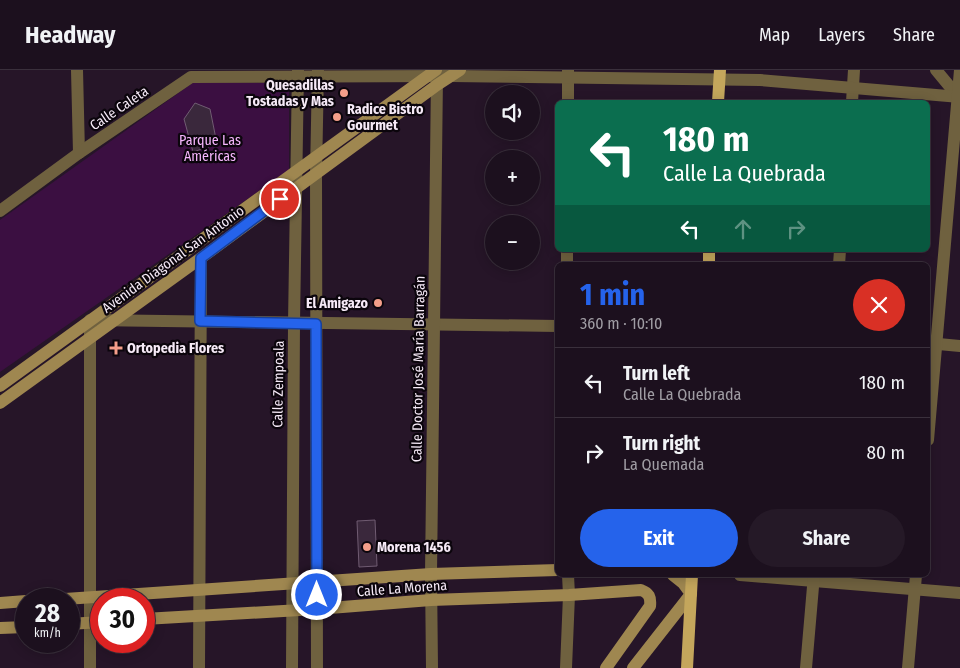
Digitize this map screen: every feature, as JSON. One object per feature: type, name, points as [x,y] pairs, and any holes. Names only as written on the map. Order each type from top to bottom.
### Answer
[{"type":"main road","points":[[718,100],[720,75]]},
{"type":"main road","points":[[687,668],[692,577]]},
{"type":"street","points":[[77,70],[79,153]]},
{"type":"street","points":[[852,100],[854,70]]},
{"type":"street","points":[[936,70],[959,97]]},
{"type":"street","points":[[930,392],[932,343],[959,97],[960,70]]},
{"type":"street","name":"Calle Caleta","points":[[0,211],[191,73],[435,76]]},
{"type":"street","points":[[456,73],[720,75],[959,97]]},
{"type":"street","name":"Avenida Diagonal San Antonio","points":[[0,386],[317,156],[435,76],[456,73]]},
{"type":"street","name":"Calle Zempoala","points":[[292,668],[298,74]]},
{"type":"street","points":[[317,668],[316,174],[318,74]]},
{"type":"street","points":[[568,74],[568,100]]},
{"type":"street","name":"Avenida Diagonal San Antonio","points":[[0,403],[316,174],[435,76]]},
{"type":"street","name":"Calle Doctor José María Barragán","points":[[432,668],[435,76]]},
{"type":"street","points":[[199,668],[201,258]]},
{"type":"street","points":[[90,588],[90,320],[555,326]]},
{"type":"street","points":[[932,343],[960,346]]},
{"type":"street","name":"Calle La Morena","points":[[155,593],[431,574],[555,570]]},
{"type":"street","points":[[566,668],[568,577]]},
{"type":"street","points":[[633,668],[691,594],[676,577]]},
{"type":"street","points":[[789,577],[960,593]]},
{"type":"street","points":[[908,668],[916,577]]},
{"type":"street","points":[[806,668],[814,578]]},
{"type":"street","name":"Calle La Morena","points":[[155,618],[431,600],[569,595],[641,590],[647,593],[650,599],[650,606],[606,668]]},
{"type":"street","name":"Calle La Morena","points":[[80,598],[90,597]]},
{"type":"street","points":[[0,603],[15,602]]},
{"type":"street","points":[[0,628],[15,627]]},
{"type":"street","points":[[90,668],[92,653]]},
{"type":"green space","name":"Parque Las Américas","points":[[194,82],[289,83],[289,170],[0,372],[0,220]]},
{"type":"building","points":[[195,103],[210,109],[217,144],[193,152],[184,119]]},
{"type":"building","name":"Morena 1456","points":[[375,520],[377,566],[359,567],[357,521]]},
{"type":"place","name":"Quesadillas Tostadas y Mas","points":[[344,93]]},
{"type":"place","name":"Radice Bistro Gourmet","points":[[337,117]]},
{"type":"place","name":"El Amigazo","points":[[378,303]]},
{"type":"place","name":"Ortopedia Flores","points":[[116,348]]},
{"type":"place","name":"Morena 1456","points":[[367,547]]},
{"type":"route","points":[[280,199],[201,258],[200,321],[316,324],[317,595]]}]
